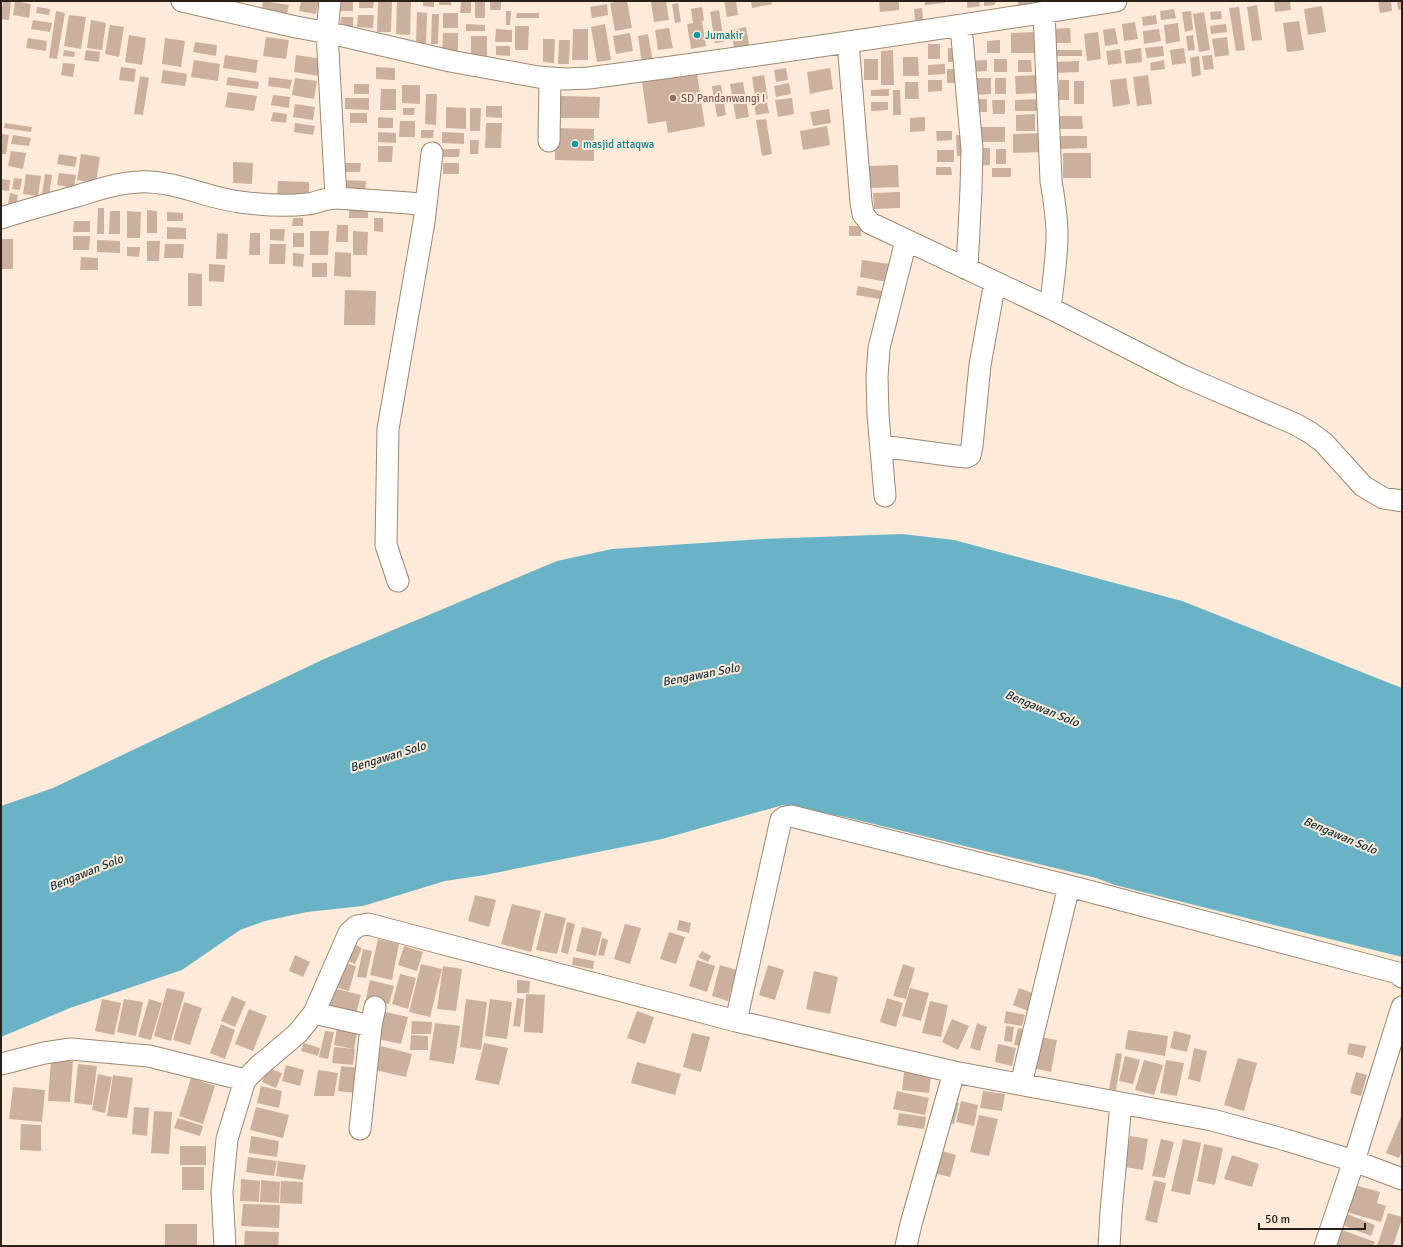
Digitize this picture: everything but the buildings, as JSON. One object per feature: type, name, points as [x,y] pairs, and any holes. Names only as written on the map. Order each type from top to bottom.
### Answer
[{"type":"street","points":[[182,1],[296,27],[327,32],[450,61],[538,77],[565,79],[589,78],[744,58],[961,26],[1116,1]]},
{"type":"street","points":[[330,1],[327,32],[336,198]]},
{"type":"street","points":[[1044,12],[1051,182],[1057,234],[1050,308]]},
{"type":"street","points":[[961,26],[972,149],[967,269]]},
{"type":"street","points":[[848,42],[861,202],[863,214],[870,223],[1050,308],[1183,376],[1311,432],[1324,443],[1363,486],[1383,498],[1402,501]]},
{"type":"street","points":[[549,141],[550,78]]},
{"type":"street","points":[[398,582],[386,545],[388,429],[424,222],[432,153]]},
{"type":"street","points":[[1,218],[117,184],[151,181],[169,184],[237,202],[277,206],[307,204],[328,198],[409,202],[426,205]]},
{"type":"street","points":[[885,496],[880,446],[877,377],[879,348],[906,241]]},
{"type":"street","points":[[880,446],[956,456],[970,455],[980,365],[995,282]]},
{"type":"street","points":[[736,1021],[780,824],[781,820],[785,816],[1069,886],[1398,973],[1402,977]]},
{"type":"street","points":[[1021,1084],[1069,886]]},
{"type":"street","points":[[225,1246],[222,1192],[226,1139],[245,1080],[298,1033],[314,1013],[349,933],[357,926],[368,924],[736,1021],[954,1072],[1212,1120],[1286,1140],[1354,1161],[1402,1179]]},
{"type":"street","points":[[1325,1246],[1354,1161],[1402,1007]]},
{"type":"street","points":[[314,1013],[373,1017],[360,1129]]},
{"type":"street","points":[[1,1064],[44,1053],[71,1049],[149,1056],[245,1080]]},
{"type":"street","points":[[906,1246],[910,1224],[954,1072]]},
{"type":"street","points":[[1109,1246],[1121,1103]]},
{"type":"water","name":"Bengawan Solo","points":[[902,534],[954,540],[1182,601],[1402,688],[1402,957],[1115,885],[1096,878],[845,817],[783,805],[662,839],[485,875],[445,881],[363,906],[307,912],[265,921],[240,930],[182,970],[70,1008],[1,1037],[1,806],[53,788],[324,659],[557,561],[612,549],[762,539]]},
{"type":"place","name":"Jumakir","points":[[697,35]]},
{"type":"place","name":"SD Pandanwangi I","points":[[673,98]]},
{"type":"place","name":"masjid attaqwa","points":[[575,144]]}]
